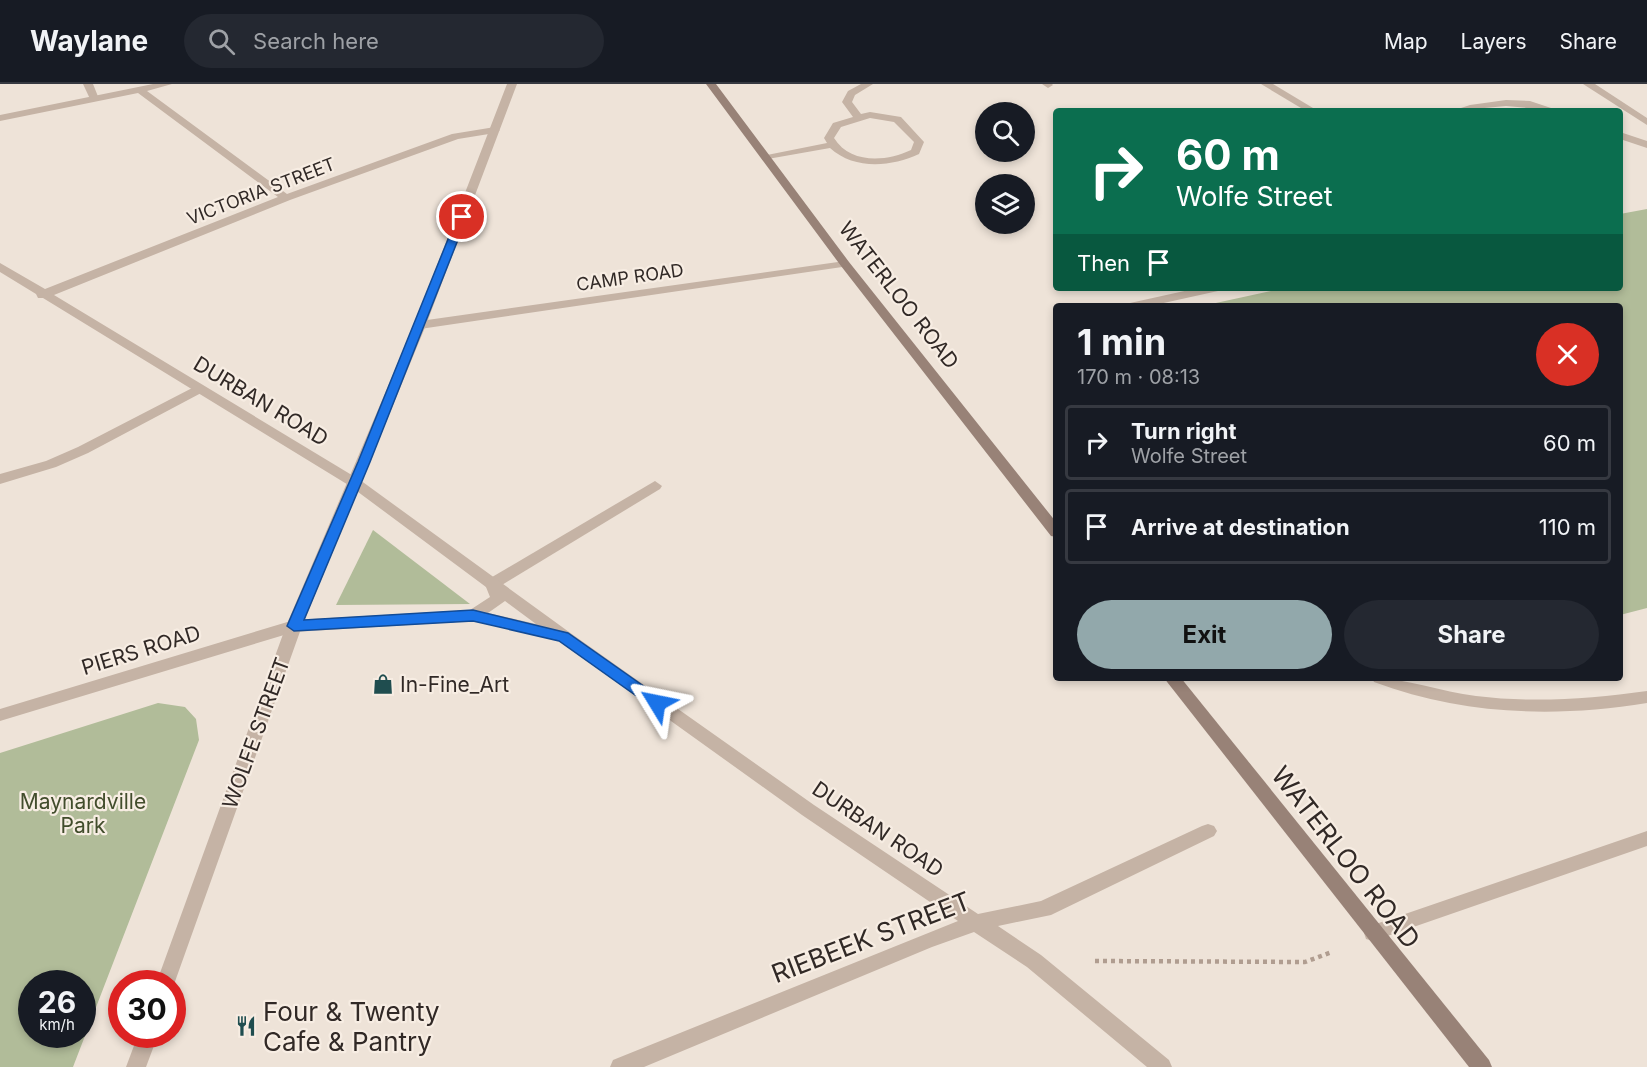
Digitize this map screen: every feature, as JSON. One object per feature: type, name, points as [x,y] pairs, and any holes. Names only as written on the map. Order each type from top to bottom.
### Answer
[{"type":"main road","name":"WATERLOO ROAD","points":[[711,84],[845,264],[1053,528]]},
{"type":"main road","name":"WATERLOO ROAD","points":[[1174,681],[1482,1067]]},
{"type":"street","points":[[88,84],[94,99]]},
{"type":"street","points":[[0,118],[167,84]]},
{"type":"street","name":"WOLFE STREET","points":[[171,970],[294,626],[420,326],[512,84]]},
{"type":"street","points":[[858,117],[847,102],[848,98],[858,88],[868,84]]},
{"type":"street","points":[[1266,84],[1308,108]]},
{"type":"street","points":[[1588,84],[1647,122]]},
{"type":"street","points":[[140,90],[286,198]]},
{"type":"street","points":[[1470,108],[1499,101],[1546,108]]},
{"type":"street","points":[[883,115],[897,119],[919,142],[918,149],[905,157],[877,161],[849,156],[832,145],[829,138],[831,131],[837,125],[858,117],[883,115]]},
{"type":"street","name":"VICTORIA STREET","points":[[42,295],[286,198],[456,136],[495,130]]},
{"type":"street","points":[[1623,136],[1647,145]]},
{"type":"street","points":[[766,158],[832,145]]},
{"type":"street","name":"CAMP ROAD","points":[[420,326],[845,264]]},
{"type":"street","name":"DURBAN ROAD","points":[[0,267],[42,295],[355,483],[563,636],[808,810],[1034,961],[1162,1067]]},
{"type":"street","points":[[1147,303],[1201,291]]},
{"type":"street","points":[[0,479],[51,464],[82,450],[198,389]]},
{"type":"street","points":[[492,584],[655,486]]},
{"type":"street","name":"DURBAN ROAD","points":[[473,615],[498,599],[492,584]]},
{"type":"street","name":"DURBAN ROAD","points":[[294,626],[473,615],[563,636]]},
{"type":"street","name":"PIERS ROAD","points":[[0,715],[294,626]]},
{"type":"street","points":[[1388,681],[1428,695],[1510,704],[1592,705],[1647,697]]},
{"type":"street","name":"RIEBEEK STREET","points":[[620,1067],[927,940],[978,922],[1044,909],[1208,831]]},
{"type":"street","points":[[1373,933],[1647,838]]},
{"type":"street","points":[[136,1067],[143,1048]]},
{"type":"path","points":[[1095,961],[1305,962],[1332,952]]},
{"type":"green space","points":[[1647,209],[1647,608],[1623,614],[1623,303],[1216,303],[1270,291],[1623,291],[1623,213]]},
{"type":"green space","points":[[373,530],[470,604],[336,605]]},
{"type":"green space","name":"Maynardville Park","points":[[158,703],[185,707],[196,719],[199,740],[110,970],[108,970],[108,976],[96,1007],[96,970],[18,970],[18,1048],[80,1048],[73,1067],[0,1067],[0,753]]},
{"type":"place","name":"In-Fine_Art","points":[[383,684]]},
{"type":"place","name":"Four & Twenty Cafe & Pantry","points":[[246,1026]]},
{"type":"route","points":[[462,217],[420,326],[294,626],[473,615],[563,636],[657,703]]}]
